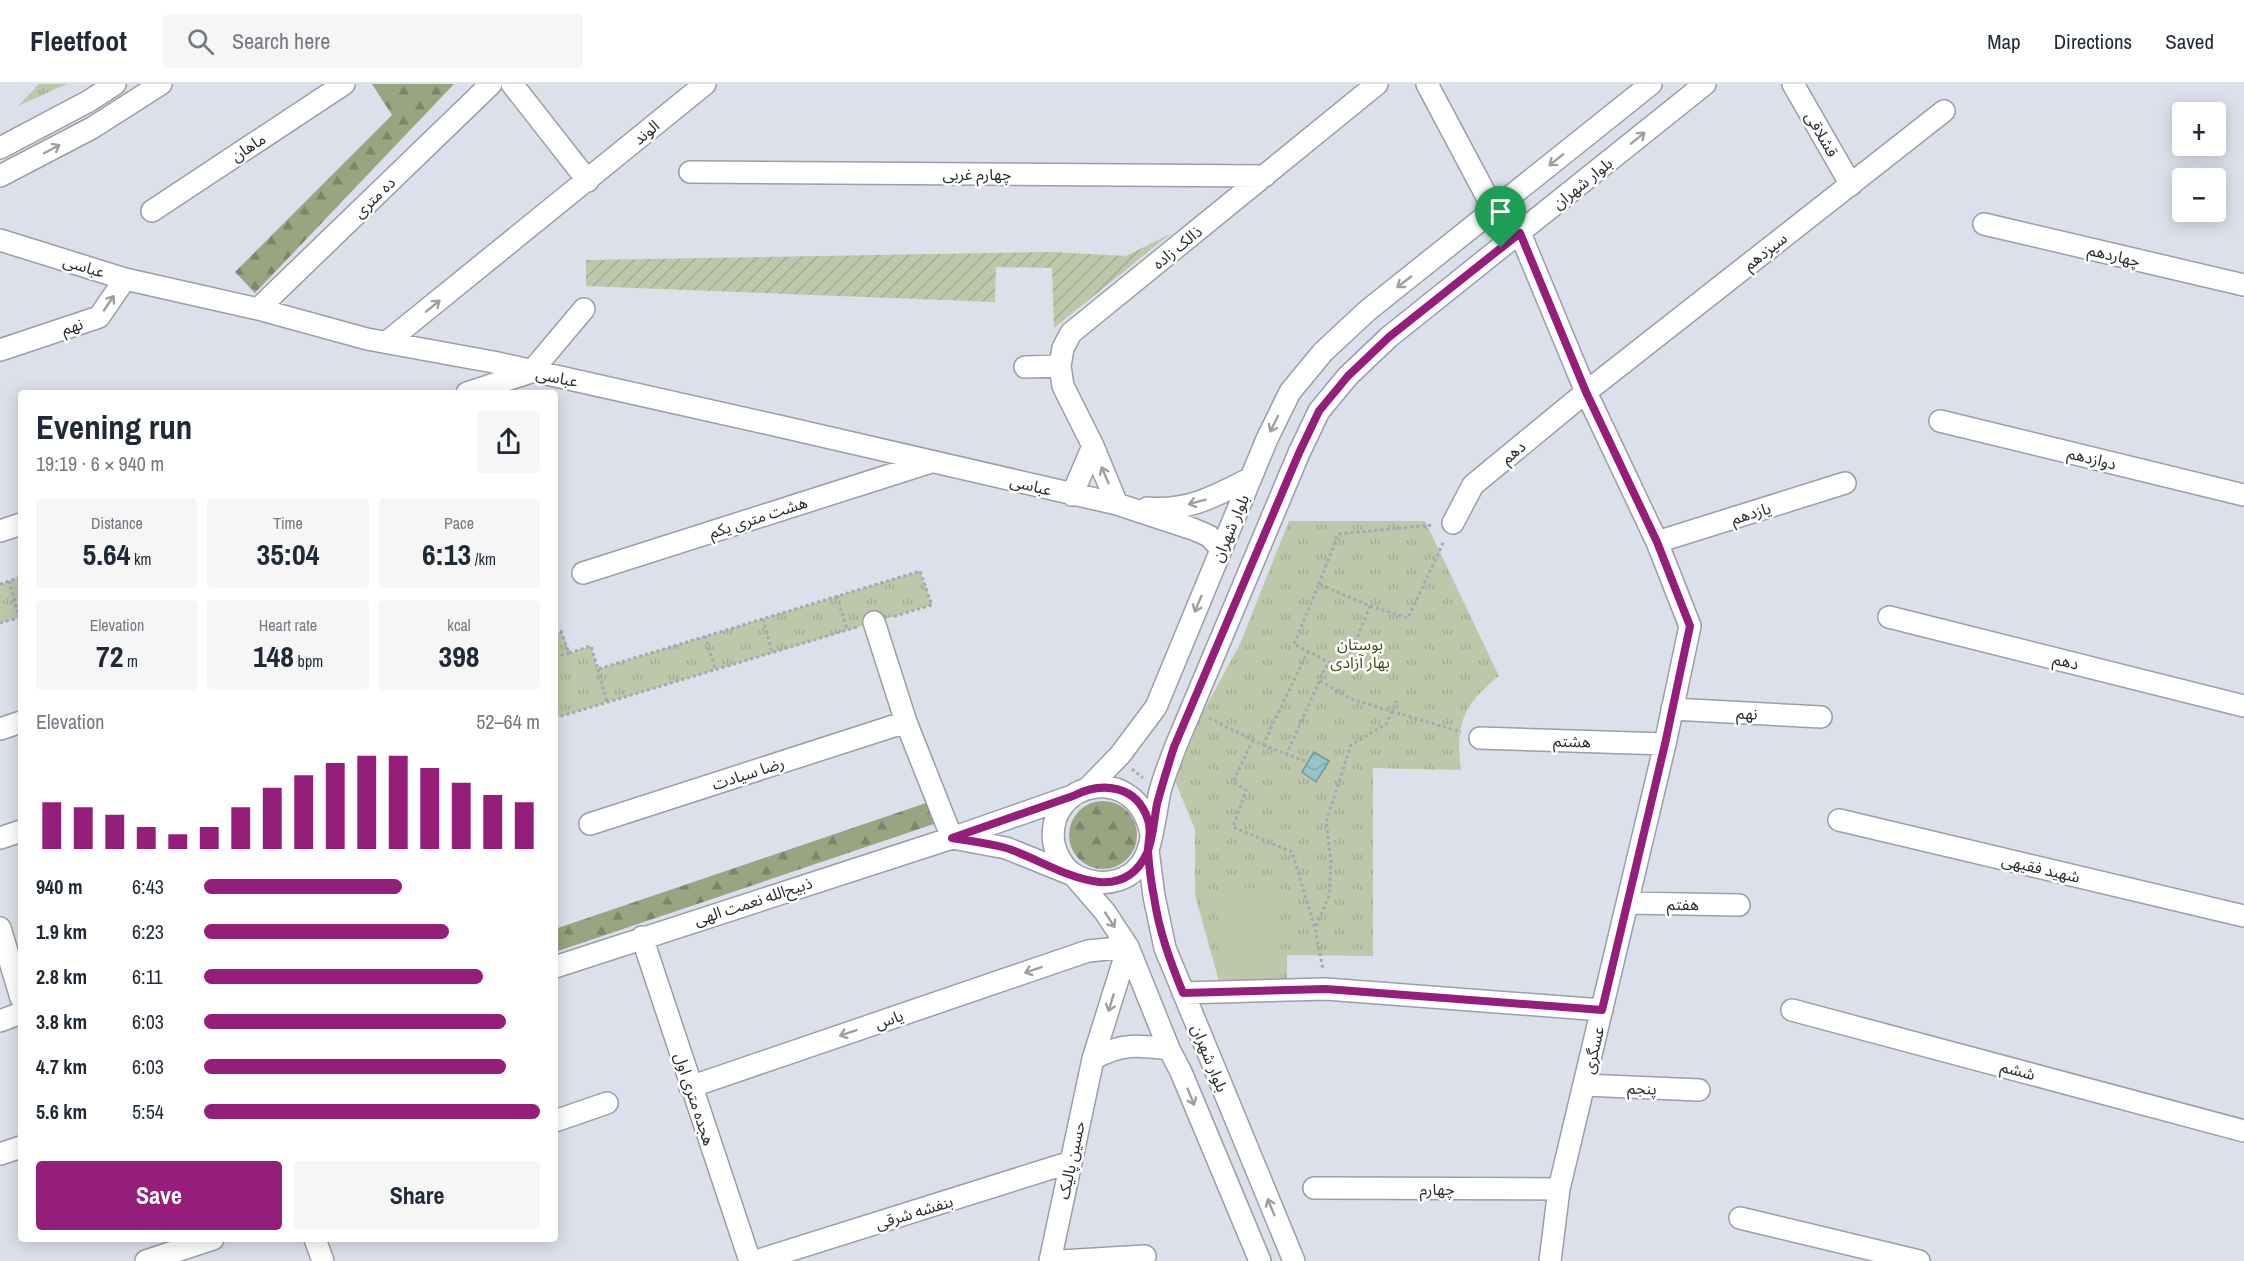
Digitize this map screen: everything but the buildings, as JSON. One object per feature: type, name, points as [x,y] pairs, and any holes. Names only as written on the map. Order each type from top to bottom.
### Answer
[{"type":"street","points":[[0,148],[89,101],[115,84]]},
{"type":"street","points":[[0,176],[92,128],[160,84]]},
{"type":"street","name":"ماهان","points":[[152,211],[344,84]]},
{"type":"street","name":"ده متری","points":[[258,309],[490,84]]},
{"type":"street","points":[[512,84],[588,181]]},
{"type":"street","name":"الوند","points":[[387,342],[705,84]]},
{"type":"street","name":"ذالک زاده","points":[[1060,366],[1063,348],[1071,333],[1377,84]]},
{"type":"street","points":[[1427,84],[1494,210]]},
{"type":"street","name":"بلوار شهران","points":[[1080,792],[1120,754],[1156,707],[1251,478],[1290,392],[1323,352],[1366,311],[1651,84]]},
{"type":"street","name":"بلوار شهران","points":[[1294,1261],[1165,948],[1154,896],[1150,842],[1161,788],[1174,747],[1319,411],[1348,376],[1389,337],[1706,84]]},
{"type":"street","name":"قشلاقی","points":[[1793,84],[1851,184]]},
{"type":"street","name":"سیزدهم","points":[[1586,392],[1944,111]]},
{"type":"street","name":"چهارم غربی","points":[[690,172],[1264,176]]},
{"type":"street","name":"چهاردهم","points":[[1984,224],[2244,285]]},
{"type":"street","name":"عسگری","points":[[1520,233],[1586,392],[1657,542],[1690,626],[1665,744],[1559,1189],[1550,1261]]},
{"type":"street","name":"عباسی","points":[[0,240],[125,279],[258,309],[367,339],[531,372],[1117,504]]},
{"type":"street","name":"نهم","points":[[0,350],[99,317],[125,279]]},
{"type":"street","points":[[476,390],[531,372],[584,309]]},
{"type":"street","points":[[1024,367],[1060,366],[1063,386],[1093,446],[1117,504],[1193,529],[1209,536],[1221,549]]},
{"type":"street","name":"دهم","points":[[1453,523],[1473,485],[1586,392]]},
{"type":"street","name":"دوازدهم","points":[[1940,421],[2244,495]]},
{"type":"street","points":[[1072,495],[1093,446]]},
{"type":"street","name":"هشت متری یکم","points":[[583,573],[933,461]]},
{"type":"street","points":[[1117,504],[1168,510],[1211,498],[1251,478]]},
{"type":"street","name":"یازدهم","points":[[1657,542],[1845,483]]},
{"type":"street","points":[[0,531],[18,525]]},
{"type":"street","name":"دهم","points":[[1889,617],[2244,706]]},
{"type":"street","points":[[874,622],[906,722],[952,838],[1006,848],[1087,881],[1102,884],[1117,881],[1131,874],[1142,863],[1150,842],[1148,820],[1141,806],[1131,796],[1117,789],[1102,786],[1080,792],[1062,807],[1055,820],[1053,835],[1062,864],[1073,874]]},
{"type":"street","name":"نهم","points":[[1672,709],[1821,717]]},
{"type":"street","name":"رضا سیادت","points":[[590,824],[906,722]]},
{"type":"street","points":[[0,729],[18,723]]},
{"type":"street","name":"هشتم","points":[[1480,738],[1665,744]]},
{"type":"street","name":"ذبیح‌الله نعمت الهی","points":[[558,966],[952,838],[1080,792]]},
{"type":"street","name":"شهید فقیهی","points":[[1839,820],[2244,916]]},
{"type":"street","points":[[0,838],[18,832]]},
{"type":"street","name":"بلوار شهران","points":[[1073,874],[1105,912],[1128,947],[1260,1261]]},
{"type":"street","name":"هفتم","points":[[1628,903],[1739,905]]},
{"type":"street","points":[[0,928],[18,988]]},
{"type":"street","name":"هجده متری اول","points":[[642,937],[690,1087],[750,1261]]},
{"type":"street","name":"یاس","points":[[690,1087],[1088,951],[1128,947]]},
{"type":"street","name":"حسین پالیک","points":[[1050,1261],[1093,1059],[1128,947]]},
{"type":"street","points":[[1183,993],[1326,989],[1602,1010]]},
{"type":"street","name":"ششم","points":[[1792,1010],[2244,1131]]},
{"type":"street","points":[[0,1022],[18,1014]]},
{"type":"street","points":[[1093,1059],[1109,1050],[1132,1045],[1169,1049]]},
{"type":"street","name":"پنجم","points":[[1584,1085],[1699,1090]]},
{"type":"street","points":[[558,1120],[608,1103]]},
{"type":"street","points":[[0,1154],[18,1148]]},
{"type":"street","name":"بنفشه شرقی","points":[[756,1261],[1071,1162]]},
{"type":"street","name":"چهارم","points":[[1314,1188],[1559,1189]]},
{"type":"street","points":[[1740,1218],[1919,1261]]},
{"type":"street","points":[[146,1261],[204,1242]]},
{"type":"street","points":[[316,1242],[323,1261]]},
{"type":"street","points":[[1061,1261],[1145,1256]]},
{"type":"path","points":[[1370,606],[1344,670],[1294,644],[1338,534],[1453,523]]},
{"type":"path","points":[[1319,584],[1370,606],[1408,618],[1453,523]]},
{"type":"path","points":[[558,717],[932,605],[920,571],[598,669]]},
{"type":"path","points":[[0,584],[18,578]]},
{"type":"path","points":[[9,581],[18,610]]},
{"type":"path","points":[[837,596],[847,629]]},
{"type":"path","points":[[0,623],[18,618]]},
{"type":"path","points":[[763,619],[772,652]]},
{"type":"path","points":[[558,632],[561,631],[569,653]]},
{"type":"path","points":[[705,636],[716,669]]},
{"type":"path","points":[[558,656],[591,646],[607,702]]},
{"type":"path","points":[[1263,745],[1308,651]]},
{"type":"path","points":[[1286,754],[1328,662]]},
{"type":"path","points":[[1320,681],[1351,699],[1480,738]]},
{"type":"path","points":[[1315,928],[1329,896],[1330,861],[1326,822],[1351,745],[1386,724],[1397,700]]},
{"type":"path","points":[[1202,714],[1263,745],[1307,762]]},
{"type":"path","points":[[1253,740],[1233,783],[1246,790],[1233,827],[1292,852],[1315,928],[1326,989]]},
{"type":"path","points":[[1124,762],[1150,783]]},
{"type":"green space","points":[[39,84],[67,84],[18,106]]},
{"type":"green space","points":[[372,84],[454,84],[255,293],[235,272],[392,115]]},
{"type":"green space","points":[[1170,234],[1054,328],[1052,268],[996,267],[995,302],[586,286],[586,260],[1051,252],[1126,256]]},
{"type":"green space","name":"بوستان بهار آزادی","points":[[1289,521],[1425,521],[1499,676],[1477,696],[1464,717],[1459,740],[1461,770],[1373,768],[1373,956],[1287,955],[1287,993],[1222,992],[1195,895],[1195,829],[1175,781],[1202,714],[1240,644]]},
{"type":"green space","points":[[920,571],[932,605],[558,717],[558,632],[561,631],[570,653],[591,646],[598,669]]},
{"type":"green space","points":[[18,578],[18,618],[0,623],[0,584]]},
{"type":"green space","points":[[1096,801],[1110,801],[1122,806],[1132,816],[1137,835],[1132,854],[1122,864],[1110,869],[1096,869],[1084,864],[1074,854],[1069,842],[1069,828],[1074,816],[1084,806]]},
{"type":"green space","points":[[929,802],[934,824],[558,951],[558,928]]},
{"type":"green space","points":[[1273,888],[1274,983],[1219,982],[1217,889]]},
{"type":"water","points":[[1314,752],[1329,761],[1316,782],[1302,772]]},
{"type":"route","points":[[1501,248],[1389,337],[1348,376],[1319,411],[1174,747],[1161,788],[1148,850],[1142,863],[1131,874],[1117,881],[1102,884],[1087,881],[1006,848],[952,838],[1073,796],[1086,789],[1102,786],[1117,789],[1131,796],[1141,806],[1148,820],[1151,835],[1148,850],[1154,896],[1165,948],[1183,993],[1326,989],[1602,1010],[1665,744],[1690,626],[1657,542],[1586,392],[1520,233],[1501,248]]}]
